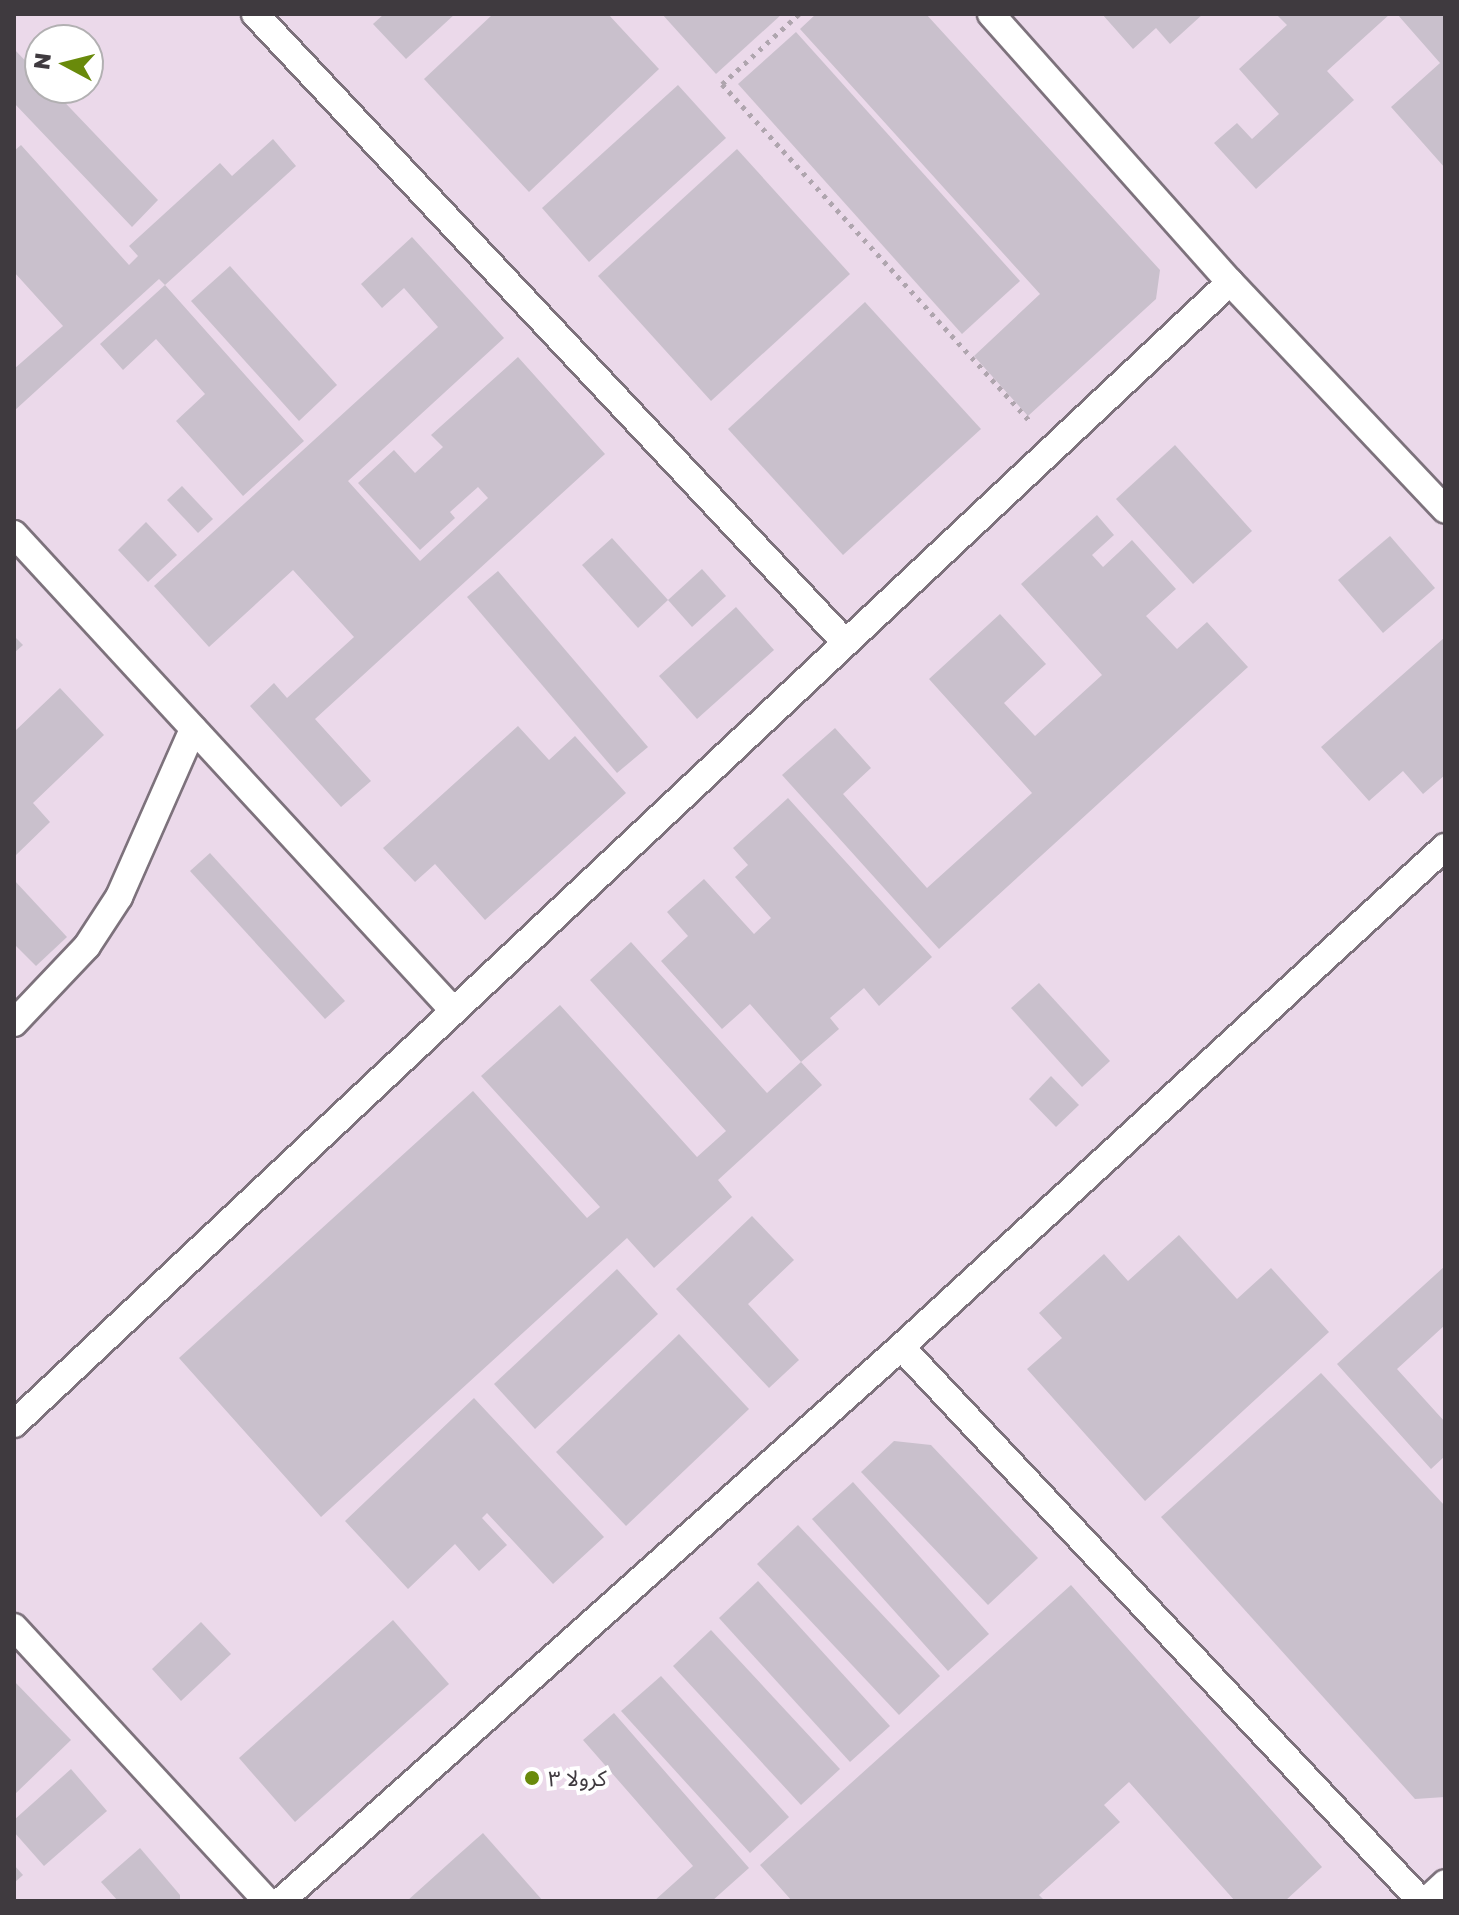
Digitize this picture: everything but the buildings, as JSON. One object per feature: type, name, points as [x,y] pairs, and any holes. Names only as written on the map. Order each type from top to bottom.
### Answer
[{"type":"lane","points":[[255,14],[845,642]]},
{"type":"lane","points":[[991,14],[1230,282],[1445,509]]},
{"type":"lane","points":[[14,1424],[1230,282]]},
{"type":"lane","points":[[14,534],[453,1010]]},
{"type":"lane","points":[[14,1023],[87,946],[119,897],[193,729]]},
{"type":"lane","points":[[281,1901],[901,1347],[1445,847]]},
{"type":"lane","points":[[901,1347],[1424,1901],[1445,1883]]},
{"type":"lane","points":[[14,1627],[267,1901]]},
{"type":"path","points":[[799,14],[722,84],[1054,447]]},
{"type":"shaded area","points":[[14,14],[1445,14],[1445,1901],[14,1901]]},
{"type":"place","name":"كرولا ٣","points":[[532,1778]]}]
